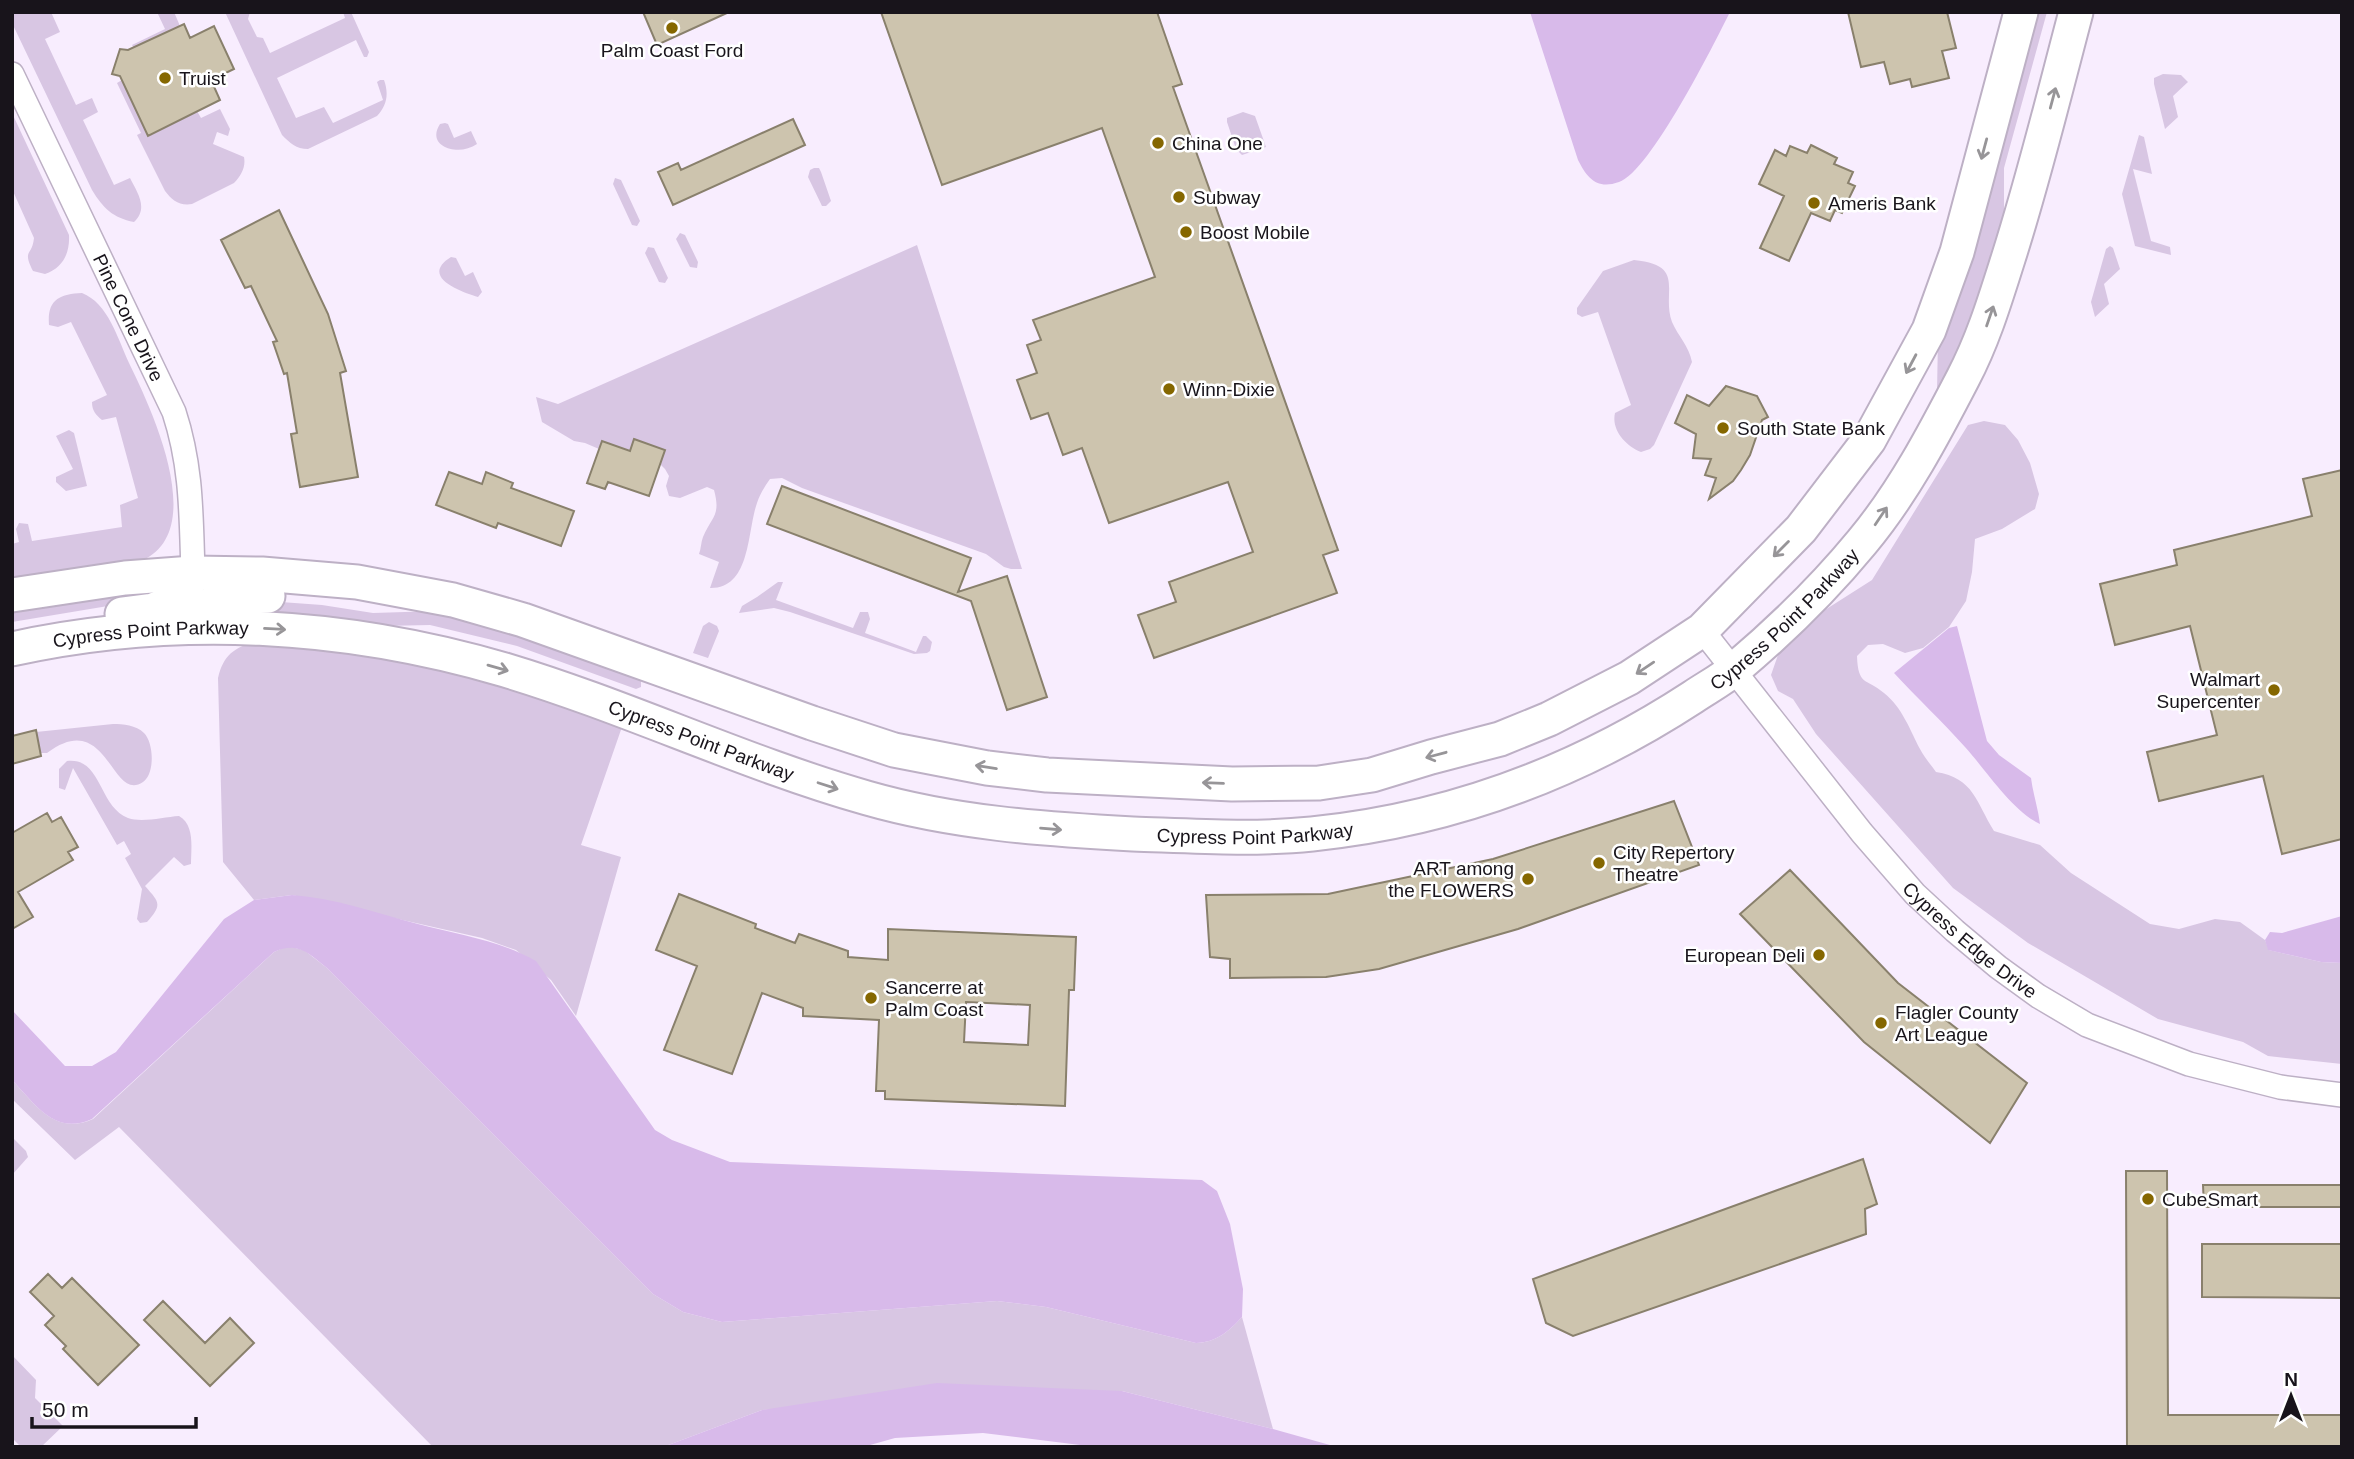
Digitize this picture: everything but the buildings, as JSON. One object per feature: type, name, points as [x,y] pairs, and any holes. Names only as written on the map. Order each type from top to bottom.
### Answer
[{"type":"street","points":[[12,595],[112,579],[193,573],[262,574],[357,582],[453,600],[523,620],[894,750],[987,768],[1047,775],[1232,784],[1318,783],[1372,775],[1500,739],[1549,719],[1629,678],[1702,630],[1801,529],[1869,440],[1929,330],[1957,252],[2021,12]]},
{"type":"street","name":"Cypress Point Parkway","points":[[12,649],[60,639],[116,632],[191,628],[313,632],[383,640],[510,671],[866,798],[917,811],[1015,826],[1205,836],[1309,834],[1394,822],[1454,808],[1532,782],[1602,751],[1665,715],[1733,671],[1796,613],[1866,537],[1910,473],[1965,376],[1986,328],[2022,217],[2076,12]]},
{"type":"street","name":"Pine Cone Drive","points":[[12,74],[174,412],[184,443],[190,483],[193,573]]},
{"type":"street","points":[[12,633],[61,622],[153,610],[180,599],[193,573]]},
{"type":"street","points":[[191,628],[203,609],[228,595],[278,596],[365,606],[415,593]]},
{"type":"street","name":"Cypress Edge Drive","points":[[1702,630],[1862,833],[1915,894],[1998,967],[2038,996],[2087,1025],[2189,1064],[2280,1087],[2342,1095]]},
{"type":"shaded area","points":[[12,12],[51,12],[60,32],[45,39],[76,105],[92,98],[98,112],[83,120],[114,185],[130,178],[136,189],[141,211],[134,222],[109,211],[92,190],[12,23]]},
{"type":"shaded area","points":[[157,12],[174,12],[180,26],[134,48],[132,45],[165,29]]},
{"type":"shaded area","points":[[225,12],[250,12],[248,19],[257,37],[263,38],[270,53],[345,18],[343,12],[351,12],[369,52],[367,57],[364,57],[356,40],[277,78],[296,118],[324,107],[333,123],[383,100],[377,82],[380,80],[384,80],[386,90],[383,108],[377,116],[308,149],[294,145],[282,135]]},
{"type":"shaded area","points":[[1530,12],[1730,12],[1680,105],[1647,156],[1632,173],[1619,182],[1605,184],[1589,177],[1578,160]]},
{"type":"shaded area","points":[[2035,12],[2047,12],[2004,168],[2004,226],[1978,312],[1937,392],[1938,337]]},
{"type":"shaded area","points":[[2163,74],[2181,75],[2188,82],[2173,96],[2178,117],[2165,129],[2154,84],[2154,78]]},
{"type":"shaded area","points":[[122,80],[148,135],[197,111],[201,118],[220,109],[230,129],[228,136],[217,132],[213,144],[244,157],[244,168],[237,180],[192,204],[176,202],[170,197],[137,135],[141,133],[117,83]]},
{"type":"shaded area","points":[[1243,112],[1255,116],[1266,147],[1242,155],[1236,149],[1227,118]]},
{"type":"shaded area","points":[[12,113],[69,235],[68,248],[61,264],[45,274],[33,271],[30,264],[28,256],[34,238],[12,189]]},
{"type":"shaded area","points":[[445,123],[454,138],[471,131],[477,144],[462,150],[446,148],[437,139],[440,124]]},
{"type":"shaded area","points":[[2139,135],[2144,137],[2152,174],[2133,169],[2151,241],[2170,247],[2171,255],[2135,246],[2122,194]]},
{"type":"shaded area","points":[[819,168],[831,201],[826,206],[822,206],[808,177],[810,170]]},
{"type":"shaded area","points":[[615,178],[621,180],[640,221],[637,226],[632,225],[613,184]]},
{"type":"shaded area","points":[[680,233],[685,235],[698,262],[697,268],[690,267],[676,239]]},
{"type":"shaded area","points":[[917,245],[1022,569],[1004,567],[986,554],[802,488],[782,478],[770,479],[760,496],[740,569],[733,579],[723,586],[710,588],[719,562],[699,554],[703,537],[716,511],[714,490],[707,487],[680,498],[669,496],[666,486],[669,476],[660,464],[665,450],[634,439],[630,451],[602,441],[599,449],[574,441],[542,422],[536,397],[558,404]]},
{"type":"shaded area","points":[[2110,246],[2120,269],[2104,284],[2109,304],[2095,317],[2091,302],[2106,249]]},
{"type":"shaded area","points":[[648,247],[654,248],[668,278],[665,283],[659,282],[645,253]]},
{"type":"shaded area","points":[[451,257],[456,258],[465,276],[473,272],[482,292],[478,297],[446,283],[441,277],[439,271],[442,264]]},
{"type":"shaded area","points":[[1634,260],[1650,263],[1661,268],[1666,274],[1672,322],[1692,362],[1654,445],[1641,452],[1625,442],[1615,425],[1615,413],[1631,405],[1598,312],[1582,317],[1577,314],[1577,308],[1603,271]]},
{"type":"shaded area","points":[[82,293],[99,305],[111,323],[150,409],[169,468],[173,497],[171,524],[161,546],[141,561],[12,581],[12,544],[19,542],[16,529],[19,523],[28,524],[32,541],[122,527],[120,505],[138,498],[116,417],[102,420],[94,410],[92,402],[107,395],[71,322],[58,327],[49,325],[50,310],[56,300]]},
{"type":"shaded area","points":[[1984,421],[2005,425],[2018,440],[2030,463],[2039,494],[2035,509],[2002,529],[1975,539],[1966,601],[1949,627],[1923,648],[1905,653],[1883,644],[1868,645],[1857,656],[1861,677],[1896,705],[1936,772],[1949,775],[1966,786],[1978,801],[1994,831],[2040,845],[2071,873],[2150,924],[2179,929],[2215,919],[2240,922],[2265,940],[2269,950],[2321,962],[2342,963],[2342,1064],[2268,1056],[2243,1042],[2158,1019],[2028,943],[1953,888],[1816,734],[1793,699],[1778,691],[1771,675],[1778,655],[1817,615],[1872,580],[1968,425]]},
{"type":"shaded area","points":[[69,430],[74,433],[87,486],[66,491],[56,482],[56,477],[73,469],[56,436]]},
{"type":"shaded area","points":[[778,582],[783,582],[776,600],[853,628],[860,612],[868,612],[870,619],[865,633],[916,652],[923,636],[926,636],[932,642],[930,651],[914,654],[774,608],[739,613],[742,606]]},
{"type":"shaded area","points":[[165,590],[108,606],[12,622],[12,608]]},
{"type":"shaded area","points":[[267,601],[322,605],[373,613],[437,611],[521,635],[641,678],[641,687],[636,689],[517,646],[430,625],[383,626],[227,613]]},
{"type":"shaded area","points":[[709,622],[717,626],[719,631],[708,658],[693,653],[703,626]]},
{"type":"shaded area","points":[[1957,626],[1987,741],[1999,755],[2031,778],[2040,824],[2010,800],[1956,737],[1894,673],[1949,628]]},
{"type":"shaded area","points":[[257,641],[353,652],[480,677],[623,724],[581,845],[621,857],[576,1016],[551,980],[516,950],[482,938],[292,895],[254,900],[223,862],[218,678],[223,663],[231,653]]},
{"type":"shaded area","points":[[113,724],[141,730],[147,738],[151,751],[151,766],[143,782],[132,785],[123,780],[96,748],[83,741],[67,742],[47,753],[41,753],[36,732]]},
{"type":"shaded area","points":[[67,761],[78,762],[87,767],[118,812],[128,818],[146,820],[179,816],[188,825],[191,864],[184,866],[174,857],[145,886],[157,903],[147,922],[140,923],[137,919],[142,889],[125,858],[131,854],[124,841],[117,845],[73,768],[65,790],[59,788],[59,769]]},
{"type":"shaded area","points":[[292,895],[340,903],[478,939],[508,948],[536,961],[655,1130],[672,1140],[730,1162],[1202,1180],[1217,1191],[1230,1224],[1243,1289],[1242,1317],[1222,1335],[1210,1341],[1196,1343],[1046,1307],[997,1301],[722,1322],[683,1312],[653,1294],[327,968],[308,953],[296,948],[274,952],[92,1119],[67,1124],[57,1121],[38,1108],[12,1080],[12,1010],[65,1066],[92,1066],[116,1052],[224,919],[254,900]]},
{"type":"shaded area","points":[[2342,916],[2342,963],[2321,962],[2268,950],[2265,940],[2270,932],[2282,933]]},
{"type":"shaded area","points":[[287,946],[304,950],[327,968],[653,1294],[683,1312],[722,1322],[997,1301],[1046,1307],[1196,1343],[1210,1341],[1222,1335],[1242,1317],[1273,1429],[1122,1391],[762,1410],[663,1447],[433,1447],[119,1127],[75,1160],[12,1099],[12,1080],[38,1108],[57,1121],[68,1124],[93,1119],[274,952]]},
{"type":"shaded area","points":[[12,1137],[26,1151],[28,1157],[12,1175]]},
{"type":"shaded area","points":[[12,1355],[36,1380],[35,1398],[63,1426],[41,1447],[21,1447],[12,1438]]},
{"type":"shaded area","points":[[937,1383],[1122,1391],[1337,1447],[1096,1447],[983,1433],[895,1438],[863,1447],[663,1447],[762,1410]]},
{"type":"place","name":"Palm Coast Ford","points":[[672,28]]},
{"type":"place","name":"Truist","points":[[165,78]]},
{"type":"place","name":"China One","points":[[1158,143]]},
{"type":"place","name":"Subway","points":[[1179,197]]},
{"type":"place","name":"Ameris Bank","points":[[1814,203]]},
{"type":"place","name":"Boost Mobile","points":[[1186,232]]},
{"type":"place","name":"Winn-Dixie","points":[[1169,389]]},
{"type":"place","name":"South State Bank","points":[[1723,428]]},
{"type":"place","name":"Walmart Supercenter","points":[[2274,690]]},
{"type":"place","name":"City Repertory Theatre","points":[[1599,863]]},
{"type":"place","name":"ART among the FLOWERS","points":[[1528,879]]},
{"type":"place","name":"European Deli","points":[[1819,955]]},
{"type":"place","name":"Sancerre at Palm Coast","points":[[871,998]]},
{"type":"place","name":"Flagler County Art League","points":[[1881,1023]]},
{"type":"place","name":"CubeSmart","points":[[2148,1199]]}]
